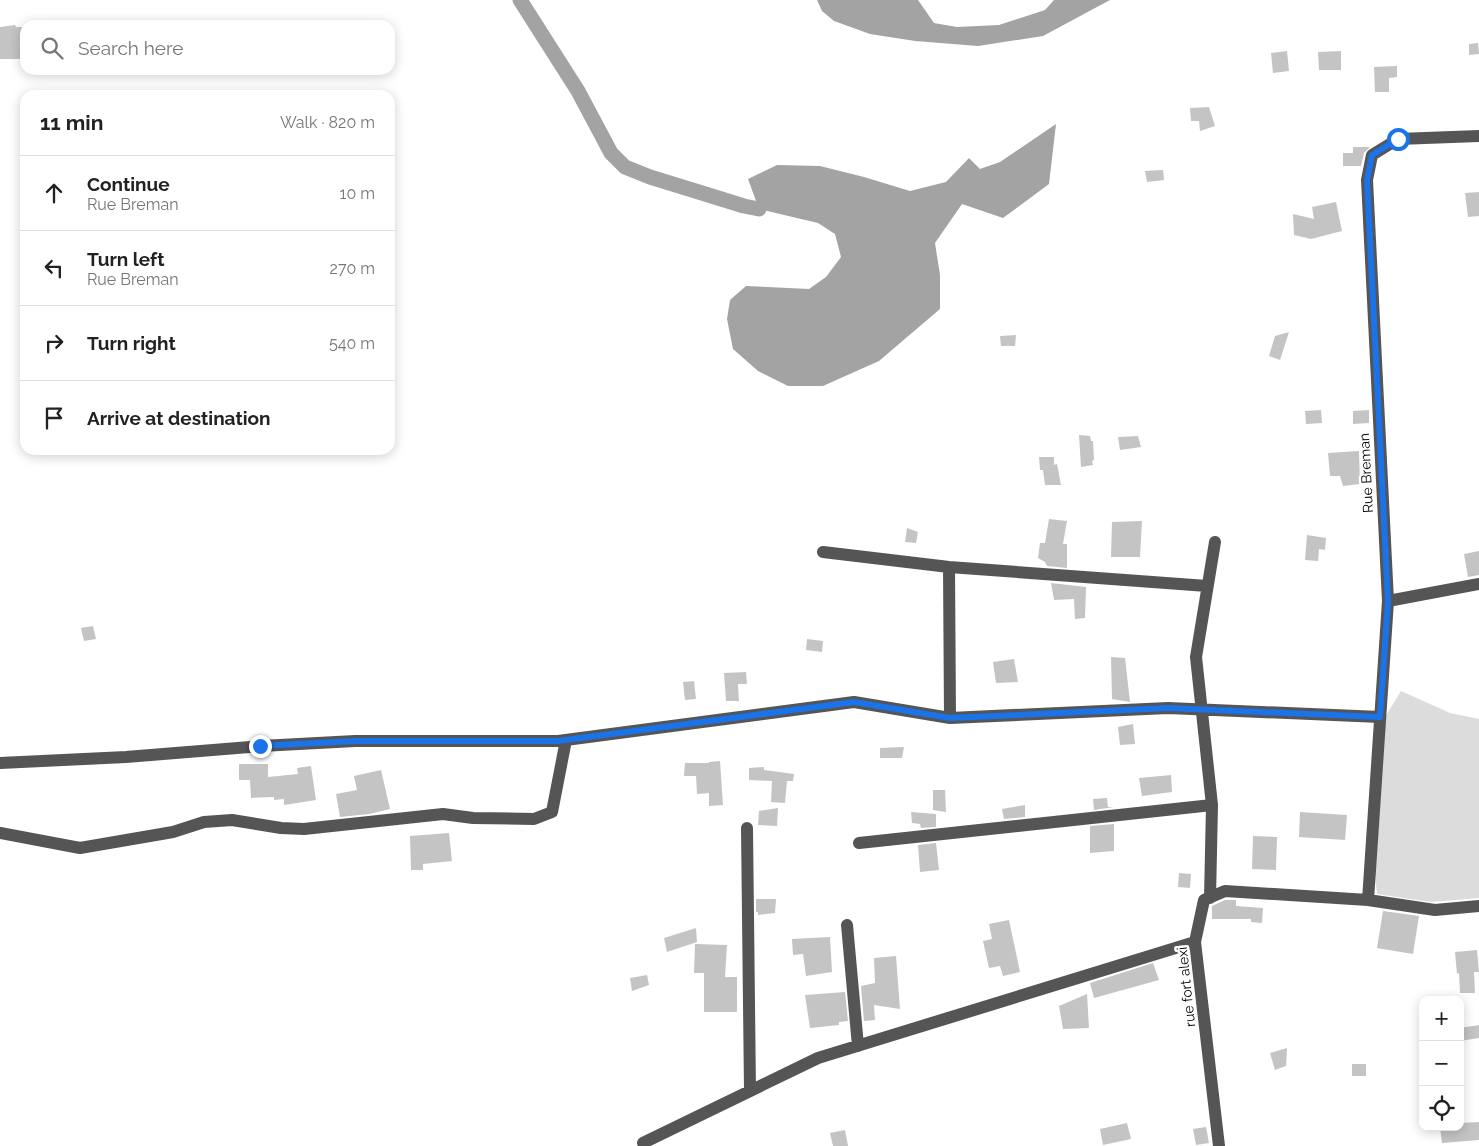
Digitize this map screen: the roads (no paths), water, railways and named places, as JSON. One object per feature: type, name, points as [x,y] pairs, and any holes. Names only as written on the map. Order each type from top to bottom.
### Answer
[{"type":"street","name":"Rue Breman","points":[[1368,900],[1388,601],[1367,180],[1372,155],[1398,139],[1479,136]]},
{"type":"street","points":[[1215,542],[1196,657],[1212,805],[1210,898],[1225,891],[1368,900],[1435,910],[1479,906]]},
{"type":"street","points":[[823,552],[949,567],[1207,586]]},
{"type":"street","points":[[949,567],[950,718]]},
{"type":"street","points":[[1388,601],[1479,584]]},
{"type":"street","points":[[0,763],[126,757],[260,746],[355,741],[566,740],[854,702],[950,718],[1168,708],[1380,717]]},
{"type":"street","points":[[0,833],[80,848],[173,832],[204,822],[232,820],[281,828],[304,829],[443,814],[472,818],[534,819],[552,812],[566,740]]},
{"type":"street","points":[[859,843],[1212,805]]},
{"type":"street","points":[[747,828],[750,1091]]},
{"type":"street","name":"rue fort alexi","points":[[1210,898],[1204,900],[1195,942],[1219,1146]]},
{"type":"street","points":[[847,925],[858,1046]]},
{"type":"street","points":[[643,1143],[818,1058],[1195,942]]},
{"type":"waterway","points":[[520,0],[578,91],[611,153],[625,167],[650,177],[759,209]]}]
